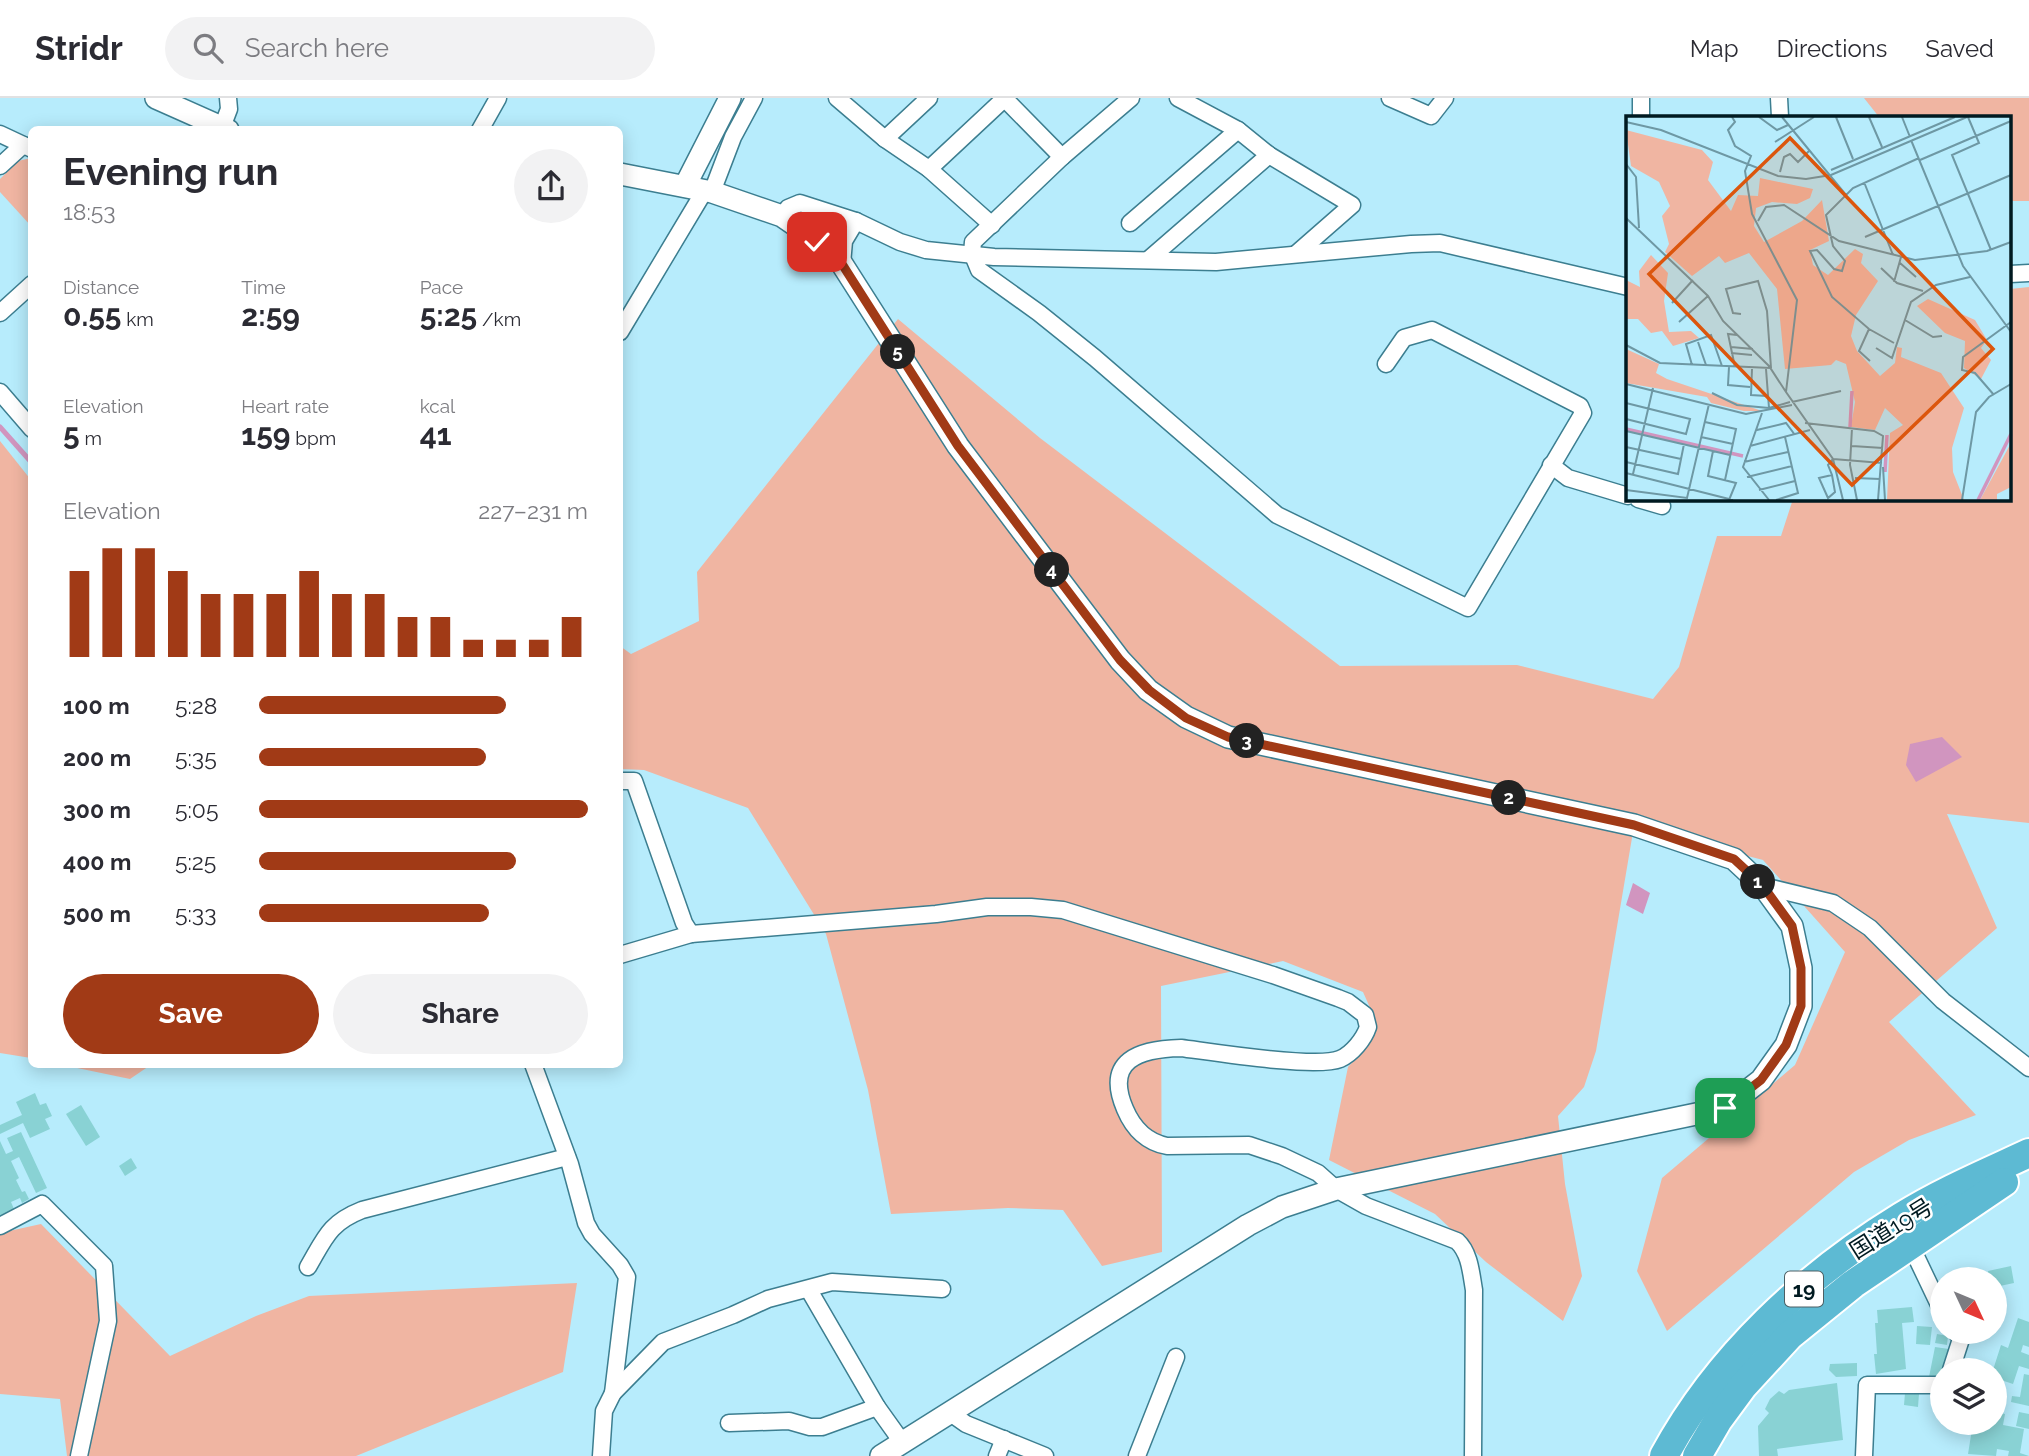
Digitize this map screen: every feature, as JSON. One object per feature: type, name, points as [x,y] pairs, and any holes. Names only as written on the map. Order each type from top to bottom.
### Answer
[{"type":"highway","name":"国道19号","points":[[1664,1456],[1677,1432],[1744,1343],[1784,1305],[1901,1217],[2029,1153]]},
{"type":"highway","name":"国道19号","points":[[1697,1456],[1742,1386],[1790,1335],[1853,1284],[1910,1244],[1996,1186],[2029,1168]]},
{"type":"street","points":[[156,98],[217,126]]},
{"type":"street","points":[[225,126],[229,109],[228,98]]},
{"type":"street","points":[[482,126],[498,98]]},
{"type":"street","points":[[701,189],[730,98]]},
{"type":"street","points":[[623,327],[754,98]]},
{"type":"street","points":[[885,139],[929,98]]},
{"type":"street","points":[[1130,98],[973,242],[972,253],[979,270],[1095,358],[1277,515],[1468,608],[1583,413],[1580,406],[1432,330],[1404,338],[1387,365]]},
{"type":"street","points":[[1178,98],[1238,130],[1269,155],[1352,205],[1296,254]]},
{"type":"street","points":[[1390,98],[1431,116],[1444,98]]},
{"type":"street","points":[[1641,116],[1642,98]]},
{"type":"street","points":[[1779,98],[1780,116]]},
{"type":"street","points":[[929,169],[1004,99],[1062,158]]},
{"type":"street","points":[[849,101],[885,139],[929,169],[992,225]]},
{"type":"street","points":[[1130,223],[1238,130]]},
{"type":"street","points":[[0,134],[27,147],[0,166]]},
{"type":"street","points":[[1148,260],[1269,155]]},
{"type":"street","points":[[623,175],[701,189],[782,216],[842,264],[958,446],[1104,638],[1149,690],[1186,718],[1228,737],[1634,825],[1734,859],[1763,886],[1792,926],[1801,968],[1801,1006],[1786,1045],[1761,1080],[1725,1108],[1336,1189],[1282,1207],[1248,1225],[881,1456]]},
{"type":"street","points":[[782,216],[788,208],[800,203],[856,220],[900,242],[926,250],[994,257],[1216,262],[1440,243],[1626,287]]},
{"type":"street","points":[[842,264],[844,242],[856,220]]},
{"type":"street","points":[[2011,274],[2029,273]]},
{"type":"street","points":[[0,313],[28,288]]},
{"type":"street","points":[[0,392],[28,424]]},
{"type":"street","points":[[1551,466],[1569,478],[1626,495]]},
{"type":"street","points":[[1641,500],[1661,506]]},
{"type":"street","points":[[623,781],[635,781],[684,923],[691,934]]},
{"type":"street","points":[[1763,886],[1833,903],[1870,928],[1943,1001],[2029,1068]]},
{"type":"street","points":[[623,954],[691,934],[936,914],[987,907],[1031,907],[1063,910],[1260,971],[1348,1002],[1365,1015],[1368,1027],[1359,1043],[1341,1058],[1326,1061],[1296,1060],[1164,1048],[1135,1056],[1120,1070],[1118,1090],[1129,1118],[1150,1141],[1167,1146],[1250,1145],[1318,1173],[1336,1189],[1388,1216],[1457,1241],[1463,1246],[1474,1290],[1473,1456]]},
{"type":"street","points":[[534,1068],[567,1157],[586,1223],[627,1277],[613,1393]]},
{"type":"street","points":[[307,1268],[330,1231],[344,1217],[567,1157]]},
{"type":"street","points":[[0,1226],[41,1204],[104,1266],[108,1321],[79,1456]]},
{"type":"street","points":[[1910,1244],[1930,1286]]},
{"type":"street","points":[[601,1456],[604,1411],[613,1393],[663,1342],[768,1299],[832,1282],[942,1289]]},
{"type":"street","points":[[809,1290],[877,1406],[902,1441]]},
{"type":"street","points":[[1137,1456],[1176,1357]]},
{"type":"street","points":[[1864,1456],[1867,1385],[1930,1385]]},
{"type":"street","points":[[729,1423],[789,1422],[822,1427],[877,1406]]},
{"type":"street","points":[[949,1412],[967,1424],[1045,1456]]},
{"type":"street","points":[[997,1456],[1004,1439]]},
{"type":"shaded area","points":[[1864,98],[2029,98],[2029,201],[2011,201],[2011,116],[1878,116]]},
{"type":"shaded area","points":[[28,159],[28,223],[0,192],[0,179],[18,161]]},
{"type":"shaded area","points":[[2029,287],[2029,823],[1947,814],[1997,928],[1889,1022],[1976,1115],[1909,1140],[1854,1172],[1667,1331],[1637,1271],[1662,1178],[1795,1065],[1845,952],[1763,860],[1634,826],[1596,1051],[1584,1087],[1558,1116],[1565,1184],[1582,1276],[1563,1321],[1486,1262],[1435,1214],[1329,1160],[1348,1067],[1370,1043],[1376,1021],[1363,992],[1283,961],[1161,986],[1162,1252],[1102,1266],[1063,1210],[1008,1208],[891,1214],[868,1090],[826,934],[748,808],[644,770],[623,769],[623,648],[631,654],[699,621],[697,572],[898,319],[1040,438],[1340,666],[1517,665],[1653,699],[1679,667],[1717,536],[1781,536],[1793,500],[2011,500],[2011,289]]},
{"type":"shaded area","points":[[0,441],[28,476],[28,1058],[0,1053]]},
{"type":"shaded area","points":[[1942,737],[1962,757],[1916,782],[1906,765],[1910,744]]},
{"type":"shaded area","points":[[1633,883],[1650,893],[1643,914],[1626,905]]},
{"type":"shaded area","points":[[77,1068],[146,1068],[130,1079]]},
{"type":"shaded area","points":[[41,1224],[170,1356],[256,1316],[309,1296],[577,1283],[563,1372],[356,1456],[67,1456],[60,1399],[0,1394],[0,1233]]},
{"type":"building","points":[[35,1093],[40,1105],[46,1103],[52,1116],[45,1119],[50,1129],[30,1138],[23,1123],[0,1134],[0,1125],[22,1115],[16,1102]]},
{"type":"building","points":[[81,1105],[100,1137],[86,1146],[66,1114]]},
{"type":"building","points":[[21,1132],[47,1188],[36,1193],[19,1157],[11,1161],[19,1178],[16,1180],[29,1199],[22,1203],[20,1198],[11,1202],[14,1209],[0,1216],[0,1141],[6,1154],[13,1151],[7,1138]]},
{"type":"building","points":[[131,1158],[137,1168],[125,1176],[119,1166]]},
{"type":"building","points":[[2011,1266],[2014,1283],[2007,1284],[2006,1267]]},
{"type":"building","points":[[1912,1307],[1914,1322],[1902,1323],[1906,1369],[1876,1374],[1874,1354],[1877,1354],[1877,1310]]},
{"type":"building","points":[[2018,1318],[2029,1322],[2029,1347],[2023,1345],[2021,1352],[2029,1355],[2029,1369],[2019,1366],[2013,1384],[2007,1382],[2007,1358],[1997,1358],[2001,1345],[2008,1348]]},
{"type":"building","points":[[1917,1326],[1930,1327],[1930,1345],[1916,1344]]},
{"type":"building","points":[[1935,1347],[1949,1349],[1948,1358],[1933,1358]]},
{"type":"building","points":[[1857,1363],[1857,1376],[1836,1377],[1829,1370],[1830,1364]]},
{"type":"building","points":[[2024,1374],[2029,1375],[2029,1406],[2011,1402],[2012,1396],[2020,1397]]},
{"type":"building","points":[[1837,1383],[1843,1440],[1777,1449],[1778,1456],[1759,1456],[1758,1426],[1769,1413],[1765,1409],[1770,1399],[1779,1391],[1784,1394],[1789,1390]]},
{"type":"building","points":[[1905,1393],[1919,1394],[1918,1407],[1904,1405]]},
{"type":"building","points":[[2019,1412],[2029,1414],[2029,1429],[2016,1426]]},
{"type":"building","points":[[2007,1426],[2024,1429],[2020,1453],[2029,1456],[2008,1456],[2009,1451],[1997,1449],[1996,1456],[1968,1454],[1971,1435],[2007,1435]]},
{"type":"waterway","points":[[0,427],[28,458]]},
{"type":"route","points":[[817,242],[842,264],[958,446],[1120,660],[1149,690],[1186,718],[1228,737],[1634,825],[1734,859],[1763,886],[1792,926],[1801,968],[1801,1006],[1786,1045],[1761,1080],[1725,1108]]}]
